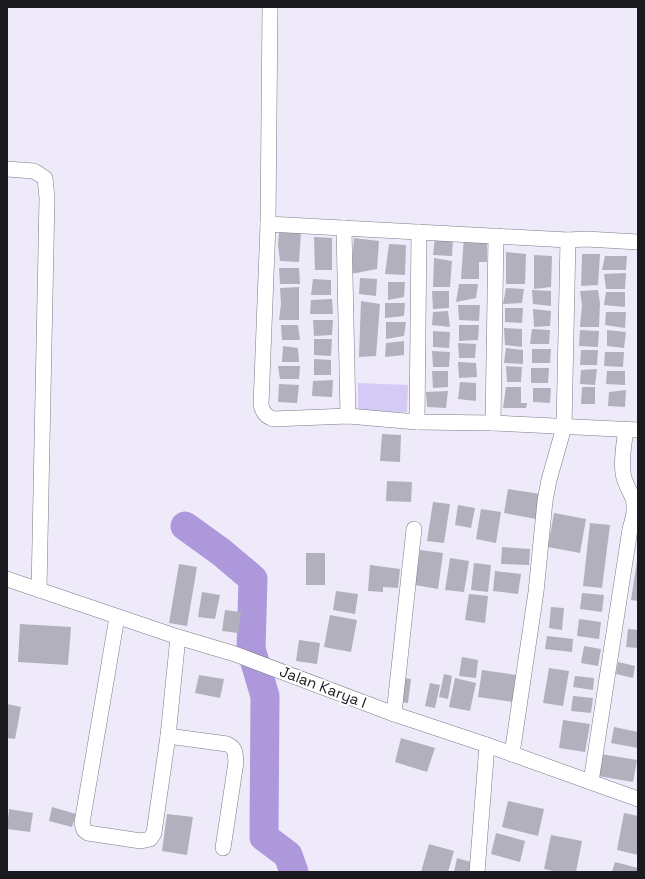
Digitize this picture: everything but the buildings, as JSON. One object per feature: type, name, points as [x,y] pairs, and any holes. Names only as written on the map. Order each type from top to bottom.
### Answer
[{"type":"street","points":[[270,7],[268,224],[261,405],[266,416],[273,419],[348,416],[417,422],[493,423],[632,430],[622,457],[623,474],[627,488],[633,498],[634,512],[630,529],[591,782]]},
{"type":"street","points":[[7,169],[34,171],[45,178],[47,198],[39,590]]},
{"type":"street","points":[[268,224],[568,240],[586,239],[638,242]]},
{"type":"street","points":[[344,228],[348,416]]},
{"type":"street","points":[[417,422],[419,232]]},
{"type":"street","points":[[493,423],[496,236]]},
{"type":"street","points":[[512,754],[536,592],[545,501],[549,480],[564,427],[568,240]]},
{"type":"street","points":[[394,714],[414,529]]},
{"type":"street","name":"Jalan Karya I","points":[[7,579],[178,637],[235,654],[394,714],[487,745],[638,799]]},
{"type":"street","points":[[118,617],[82,823],[84,830],[88,833],[141,841],[150,839],[154,833],[168,736],[178,637]]},
{"type":"street","points":[[168,736],[227,744],[233,746],[235,750],[236,762],[223,848]]},
{"type":"street","points":[[477,872],[487,745]]},
{"type":"shaded area","points":[[358,383],[408,385],[407,412],[358,411]]},
{"type":"waterway","points":[[185,526],[221,552],[253,579],[251,649],[265,696],[264,837],[288,855],[294,872]]}]
